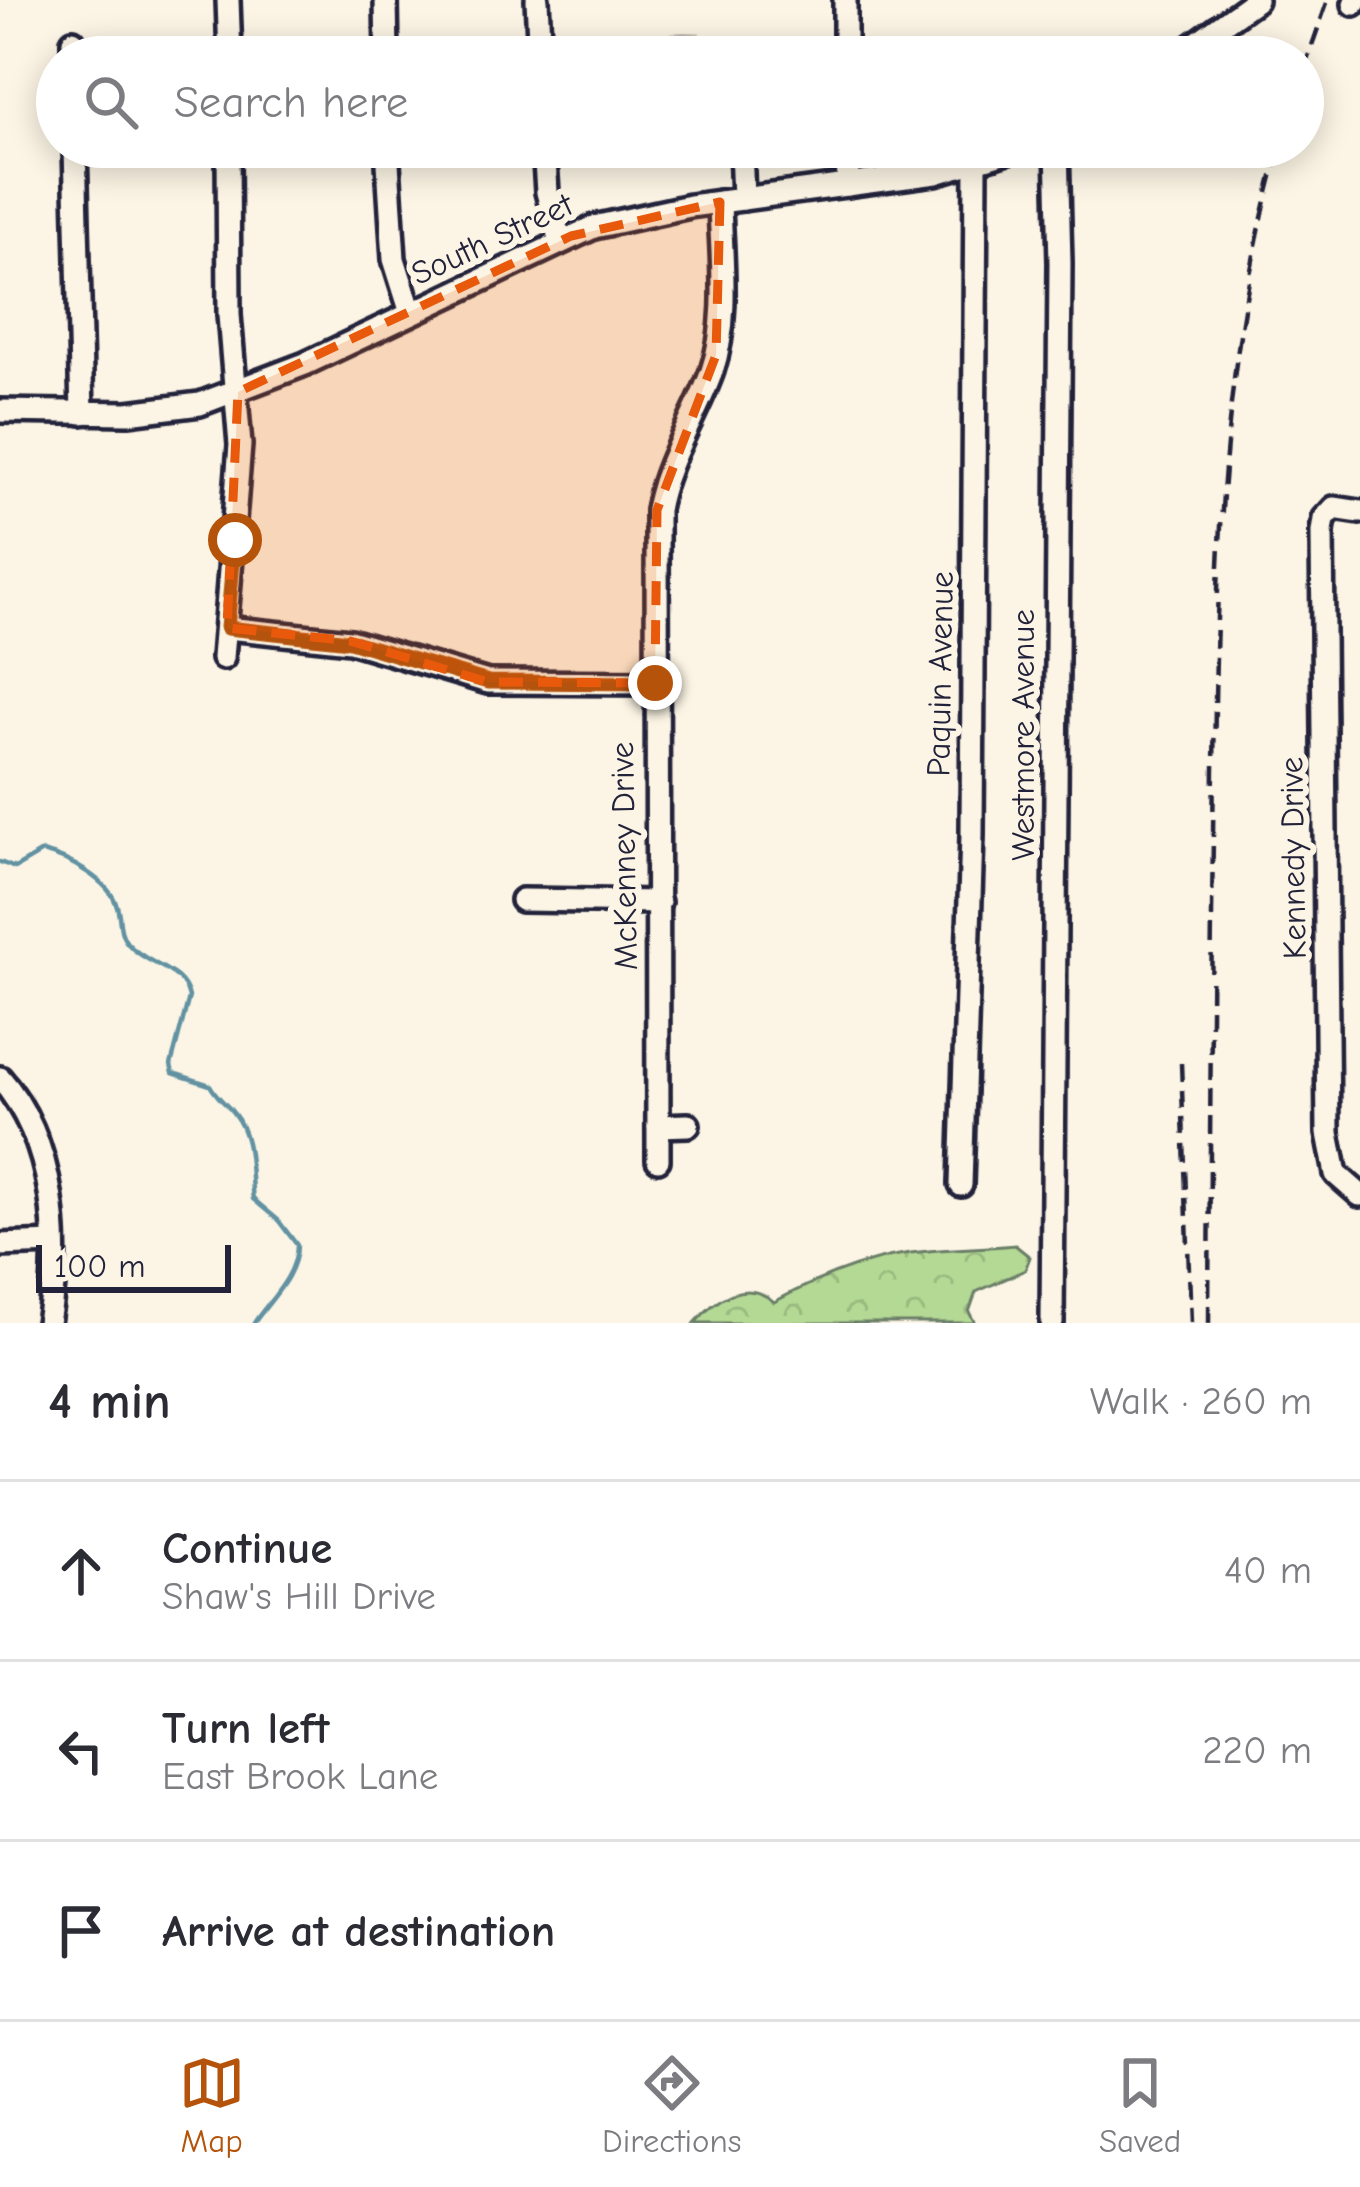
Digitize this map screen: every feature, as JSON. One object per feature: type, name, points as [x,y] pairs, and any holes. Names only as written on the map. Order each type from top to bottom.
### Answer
[{"type":"street","points":[[228,0],[229,36]]},
{"type":"street","points":[[386,0],[387,36]]},
{"type":"street","points":[[537,0],[539,36]]},
{"type":"street","points":[[845,0],[845,36]]},
{"type":"street","points":[[1206,36],[1256,0]]},
{"type":"street","points":[[76,168],[82,413]]},
{"type":"street","points":[[224,658],[239,489],[238,392],[229,315],[228,168]]},
{"type":"street","points":[[388,168],[394,260],[411,313]]},
{"type":"street","points":[[545,168],[560,241]]},
{"type":"street","points":[[742,168],[743,200]]},
{"type":"street","points":[[848,168],[848,185]]},
{"type":"street","name":"South Street","points":[[0,412],[189,407],[238,392],[560,241],[628,218],[947,168]]},
{"type":"street","name":"Paquin Avenue","points":[[966,1179],[976,168]]},
{"type":"street","name":"Westmore Avenue","points":[[1052,1323],[1058,168]]},
{"type":"street","name":"McKenney Drive","points":[[658,1160],[657,510],[668,466],[716,355],[721,309],[720,202]]},
{"type":"street","name":"Kennedy Drive","points":[[1360,512],[1330,510],[1322,532],[1328,1133],[1336,1174],[1360,1195]]},
{"type":"street","points":[[227,628],[350,641],[488,682],[655,683]]},
{"type":"street","points":[[522,900],[659,902]]},
{"type":"street","points":[[0,1078],[30,1122],[47,1185],[54,1243],[48,1323]]},
{"type":"street","points":[[658,1126],[688,1125]]},
{"type":"street","points":[[0,1245],[54,1243]]},
{"type":"highlighted area","points":[[720,202],[716,355],[657,510],[655,683],[488,682],[350,641],[227,628],[238,392],[571,236]]},
{"type":"green space","points":[[1015,1245],[1030,1257],[1025,1270],[976,1292],[969,1312],[975,1323],[695,1323],[721,1299],[742,1291],[774,1302],[829,1276],[888,1257]]},
{"type":"waterway","points":[[0,862],[15,868],[42,852],[86,872],[113,896],[127,943],[185,987],[189,997],[171,1065],[173,1073],[210,1085],[234,1114],[247,1144],[253,1199],[297,1245],[288,1277],[254,1323]]},
{"type":"railway","points":[[1315,36],[1328,0]]},
{"type":"railway","points":[[1209,1323],[1215,688],[1221,532],[1245,302],[1275,168]]},
{"type":"railway","points":[[1181,1063],[1191,1323]]},
{"type":"route","points":[[235,540],[227,628],[350,641],[470,680],[655,683]]}]
